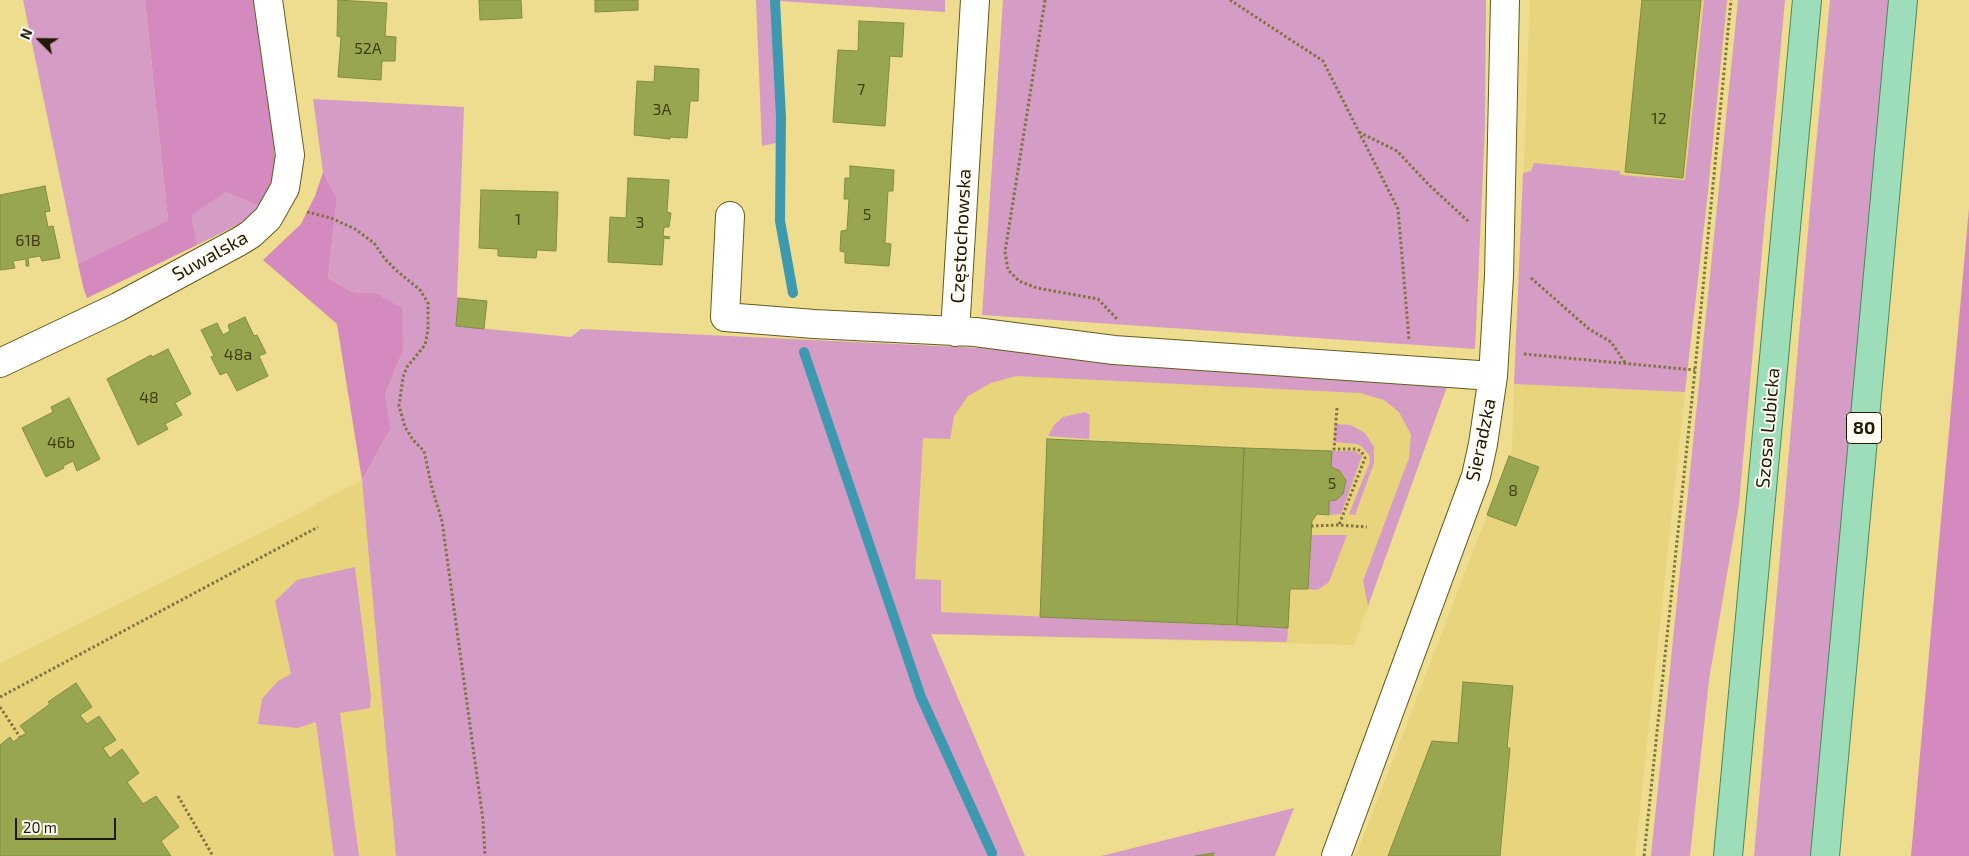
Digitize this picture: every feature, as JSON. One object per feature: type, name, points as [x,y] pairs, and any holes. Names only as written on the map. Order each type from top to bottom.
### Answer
[{"type":"main road","name":"Szosa Lubicka","points":[[1728,856],[1807,0]]},
{"type":"main road","name":"80","points":[[1825,856],[1903,0]]},
{"type":"street","name":"Suwalska","points":[[0,363],[118,306],[240,241],[251,234],[268,218],[285,188],[290,164],[268,0]]},
{"type":"street","name":"Częstochowska","points":[[955,332],[975,0]]},
{"type":"street","name":"Sieradzka","points":[[1336,856],[1476,476],[1494,364],[1500,258],[1505,0]]},
{"type":"street","points":[[730,216],[724,317],[814,324],[975,332],[1114,350],[1412,370],[1494,364]]},
{"type":"path","points":[[1045,0],[1005,252],[1008,270],[1019,281],[1037,288],[1098,299],[1149,352]]},
{"type":"path","points":[[1230,0],[1323,61],[1398,209],[1412,370]]},
{"type":"path","points":[[1644,856],[1695,370],[1731,0]]},
{"type":"path","points":[[305,212],[331,218],[355,229],[374,243],[385,260],[420,290],[428,303],[428,330],[425,345],[407,367],[403,377],[399,406],[405,428],[424,451],[442,521],[484,820],[485,856]]},
{"type":"path","points":[[1494,364],[1695,370]]},
{"type":"path","points":[[1337,408],[1334,449],[1356,449],[1361,451],[1365,458],[1339,525]]},
{"type":"path","points":[[1312,526],[1366,527]]},
{"type":"path","points":[[0,697],[318,527]]},
{"type":"path","points":[[0,707],[20,737]]},
{"type":"path","points":[[178,796],[213,856]]},
{"type":"shaded area","points":[[23,0],[145,0],[168,220],[78,264]]},
{"type":"shaded area","points":[[145,0],[254,0],[272,123],[275,159],[273,177],[259,206],[226,192],[191,215],[197,245],[87,298],[78,264],[168,220]]},
{"type":"shaded area","points":[[756,0],[945,0],[945,12],[779,1],[785,141],[762,146]]},
{"type":"shaded area","points":[[1003,0],[1486,0],[1485,127],[1475,349],[982,315]]},
{"type":"shaded area","points":[[1530,0],[1728,0],[1707,201],[1523,192]]},
{"type":"shaded area","points":[[1704,0],[1727,0],[1707,201],[1685,392],[1514,384],[1523,173],[1531,171],[1534,163],[1620,171],[1620,175],[1685,180]]},
{"type":"shaded area","points":[[1738,0],[1785,0],[1739,504],[1709,680],[1690,856],[1651,856]]},
{"type":"shaded area","points":[[1830,0],[1889,0],[1813,856],[1754,856],[1811,197]]},
{"type":"shaded area","points":[[313,99],[464,107],[456,326],[571,337],[581,329],[1024,350],[1449,381],[1368,606],[1363,581],[1409,458],[1411,435],[1399,412],[1384,400],[1360,393],[1016,376],[991,383],[968,396],[954,416],[950,439],[923,438],[915,579],[941,580],[941,612],[1288,628],[1287,642],[931,634],[1025,856],[396,856],[362,480],[391,428],[385,395],[403,350],[375,293],[352,292],[328,278],[337,198],[323,172]]},
{"type":"shaded area","points":[[323,172],[337,198],[328,278],[352,292],[375,293],[402,308],[403,350],[385,395],[391,428],[362,480],[337,324],[263,260],[301,224],[315,196]]},
{"type":"shaded area","points":[[226,192],[259,206],[251,216],[237,225],[197,245],[190,215]]},
{"type":"shaded area","points":[[1969,208],[1969,856],[1911,856],[1934,598]]},
{"type":"shaded area","points":[[893,345],[1449,381],[1354,645],[931,634],[858,429]]},
{"type":"shaded area","points":[[1514,384],[1685,392],[1635,856],[1356,856],[1512,450]]},
{"type":"shaded area","points":[[1085,412],[1090,415],[1089,439],[1048,436],[1054,425],[1063,417]]},
{"type":"shaded area","points":[[1335,424],[1351,425],[1365,433],[1374,447],[1374,463],[1355,515],[1349,514],[1370,462],[1369,455],[1357,444],[1334,442]]},
{"type":"shaded area","points":[[1332,451],[1355,451],[1362,456],[1341,514],[1329,515],[1329,501],[1340,497],[1346,485],[1343,474],[1331,467]]},
{"type":"shaded area","points":[[362,480],[387,659],[401,856],[0,856],[0,663]]},
{"type":"shaded area","points":[[1311,535],[1347,535],[1329,582],[1315,590],[1308,589]]},
{"type":"shaded area","points":[[355,567],[371,697],[370,708],[340,713],[359,856],[334,856],[316,722],[298,728],[258,724],[262,699],[278,681],[291,674],[275,601],[297,580]]},
{"type":"shaded area","points":[[1294,808],[1275,856],[1101,856]]},
{"type":"building","points":[[338,0],[387,3],[385,36],[396,37],[395,61],[382,61],[381,80],[338,77],[341,37],[337,36]]},
{"type":"building","points":[[479,0],[521,0],[522,18],[480,20]]},
{"type":"building","points":[[595,0],[638,0],[638,10],[595,12]]},
{"type":"building","points":[[1642,0],[1701,0],[1683,178],[1625,172]]},
{"type":"building","points":[[859,21],[904,23],[902,57],[890,56],[885,126],[833,122],[838,50],[858,51]]},
{"type":"building","points":[[655,66],[699,69],[698,101],[690,101],[687,138],[670,137],[670,139],[634,135],[637,81],[654,82]]},
{"type":"building","points":[[850,166],[894,170],[893,191],[888,191],[885,243],[891,244],[889,266],[845,263],[845,252],[840,251],[841,231],[847,230],[849,199],[844,199],[845,178],[850,178]]},
{"type":"building","points":[[628,178],[669,180],[667,212],[671,213],[669,227],[664,227],[663,236],[670,237],[669,239],[664,238],[662,265],[608,262],[610,217],[626,218]]},
{"type":"building","points":[[45,186],[50,211],[45,212],[48,227],[53,226],[60,258],[42,261],[40,256],[28,258],[29,266],[26,266],[26,259],[13,261],[15,268],[0,270],[0,195]]},
{"type":"building","points":[[481,190],[558,192],[556,251],[537,250],[536,258],[498,256],[498,249],[479,248]]},
{"type":"building","points":[[458,298],[487,301],[484,329],[456,326]]},
{"type":"building","points":[[245,317],[254,336],[257,335],[266,353],[259,356],[268,376],[237,391],[227,372],[220,375],[211,357],[214,356],[201,330],[217,323],[223,335],[230,331],[228,325]]},
{"type":"building","points":[[168,349],[191,394],[175,403],[182,415],[165,424],[168,429],[138,445],[107,379],[151,355],[152,357]]},
{"type":"building","points":[[69,398],[100,459],[77,471],[73,461],[46,477],[22,428],[53,412],[51,407]]},
{"type":"building","points":[[1047,439],[1244,448],[1237,625],[1040,617]]},
{"type":"building","points":[[1244,448],[1332,451],[1331,467],[1340,471],[1346,481],[1343,494],[1336,500],[1329,501],[1329,515],[1317,514],[1312,521],[1308,589],[1290,589],[1288,628],[1237,625]]},
{"type":"building","points":[[1509,456],[1539,467],[1516,526],[1487,515]]},
{"type":"building","points":[[1463,682],[1513,686],[1507,748],[1510,748],[1500,856],[1388,856],[1432,741],[1458,743]]},
{"type":"building","points":[[76,683],[92,707],[80,715],[87,724],[99,716],[116,740],[103,748],[110,758],[122,749],[139,773],[127,782],[143,804],[156,796],[179,827],[161,841],[171,856],[0,856],[0,745],[10,737],[13,742],[26,733],[20,726],[50,704],[48,702]]},
{"type":"building","points":[[1214,853],[1213,856],[1195,856]]},
{"type":"waterway","points":[[775,0],[781,117],[780,221],[793,293]]},
{"type":"waterway","points":[[804,352],[921,697],[992,853]]}]
